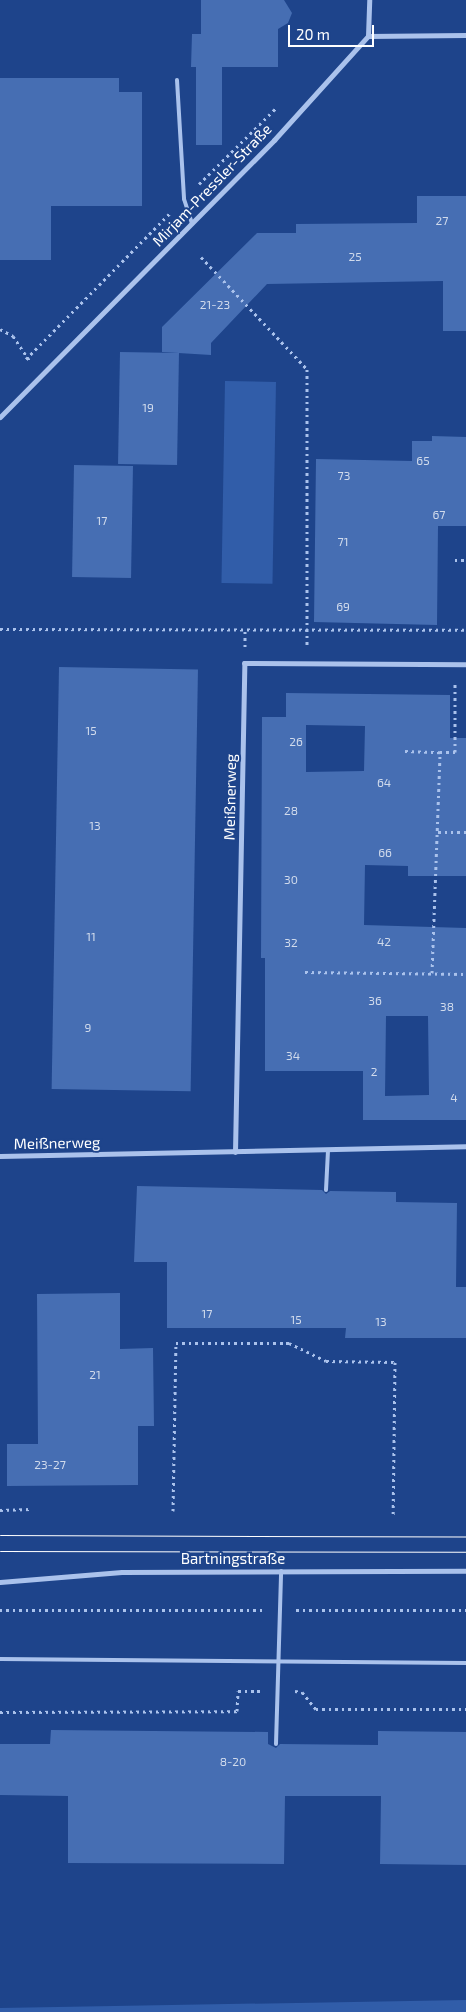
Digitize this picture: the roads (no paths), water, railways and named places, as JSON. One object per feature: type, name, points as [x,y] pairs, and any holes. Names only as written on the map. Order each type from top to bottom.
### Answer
[{"type":"street","points":[[369,0],[368,36],[466,35]]},
{"type":"street","name":"Mirjam-Pressler-Straße","points":[[0,417],[192,224],[368,36]]},
{"type":"street","name":"Meißnerweg","points":[[235,1152],[244,663],[466,664]]},
{"type":"street","name":"Meißnerweg","points":[[0,1156],[466,1146]]},
{"type":"street","name":"Bartningstraße","points":[[0,1582],[122,1572],[466,1571]]},
{"type":"lane","points":[[177,80],[184,199],[192,224]]},
{"type":"lane","points":[[326,1190],[328,1150]]},
{"type":"lane","points":[[276,1744],[281,1571]]},
{"type":"lane","points":[[0,1659],[466,1663]]},
{"type":"tram line","points":[[0,1535],[466,1537]]},
{"type":"tram line","points":[[0,1551],[466,1552]]}]
